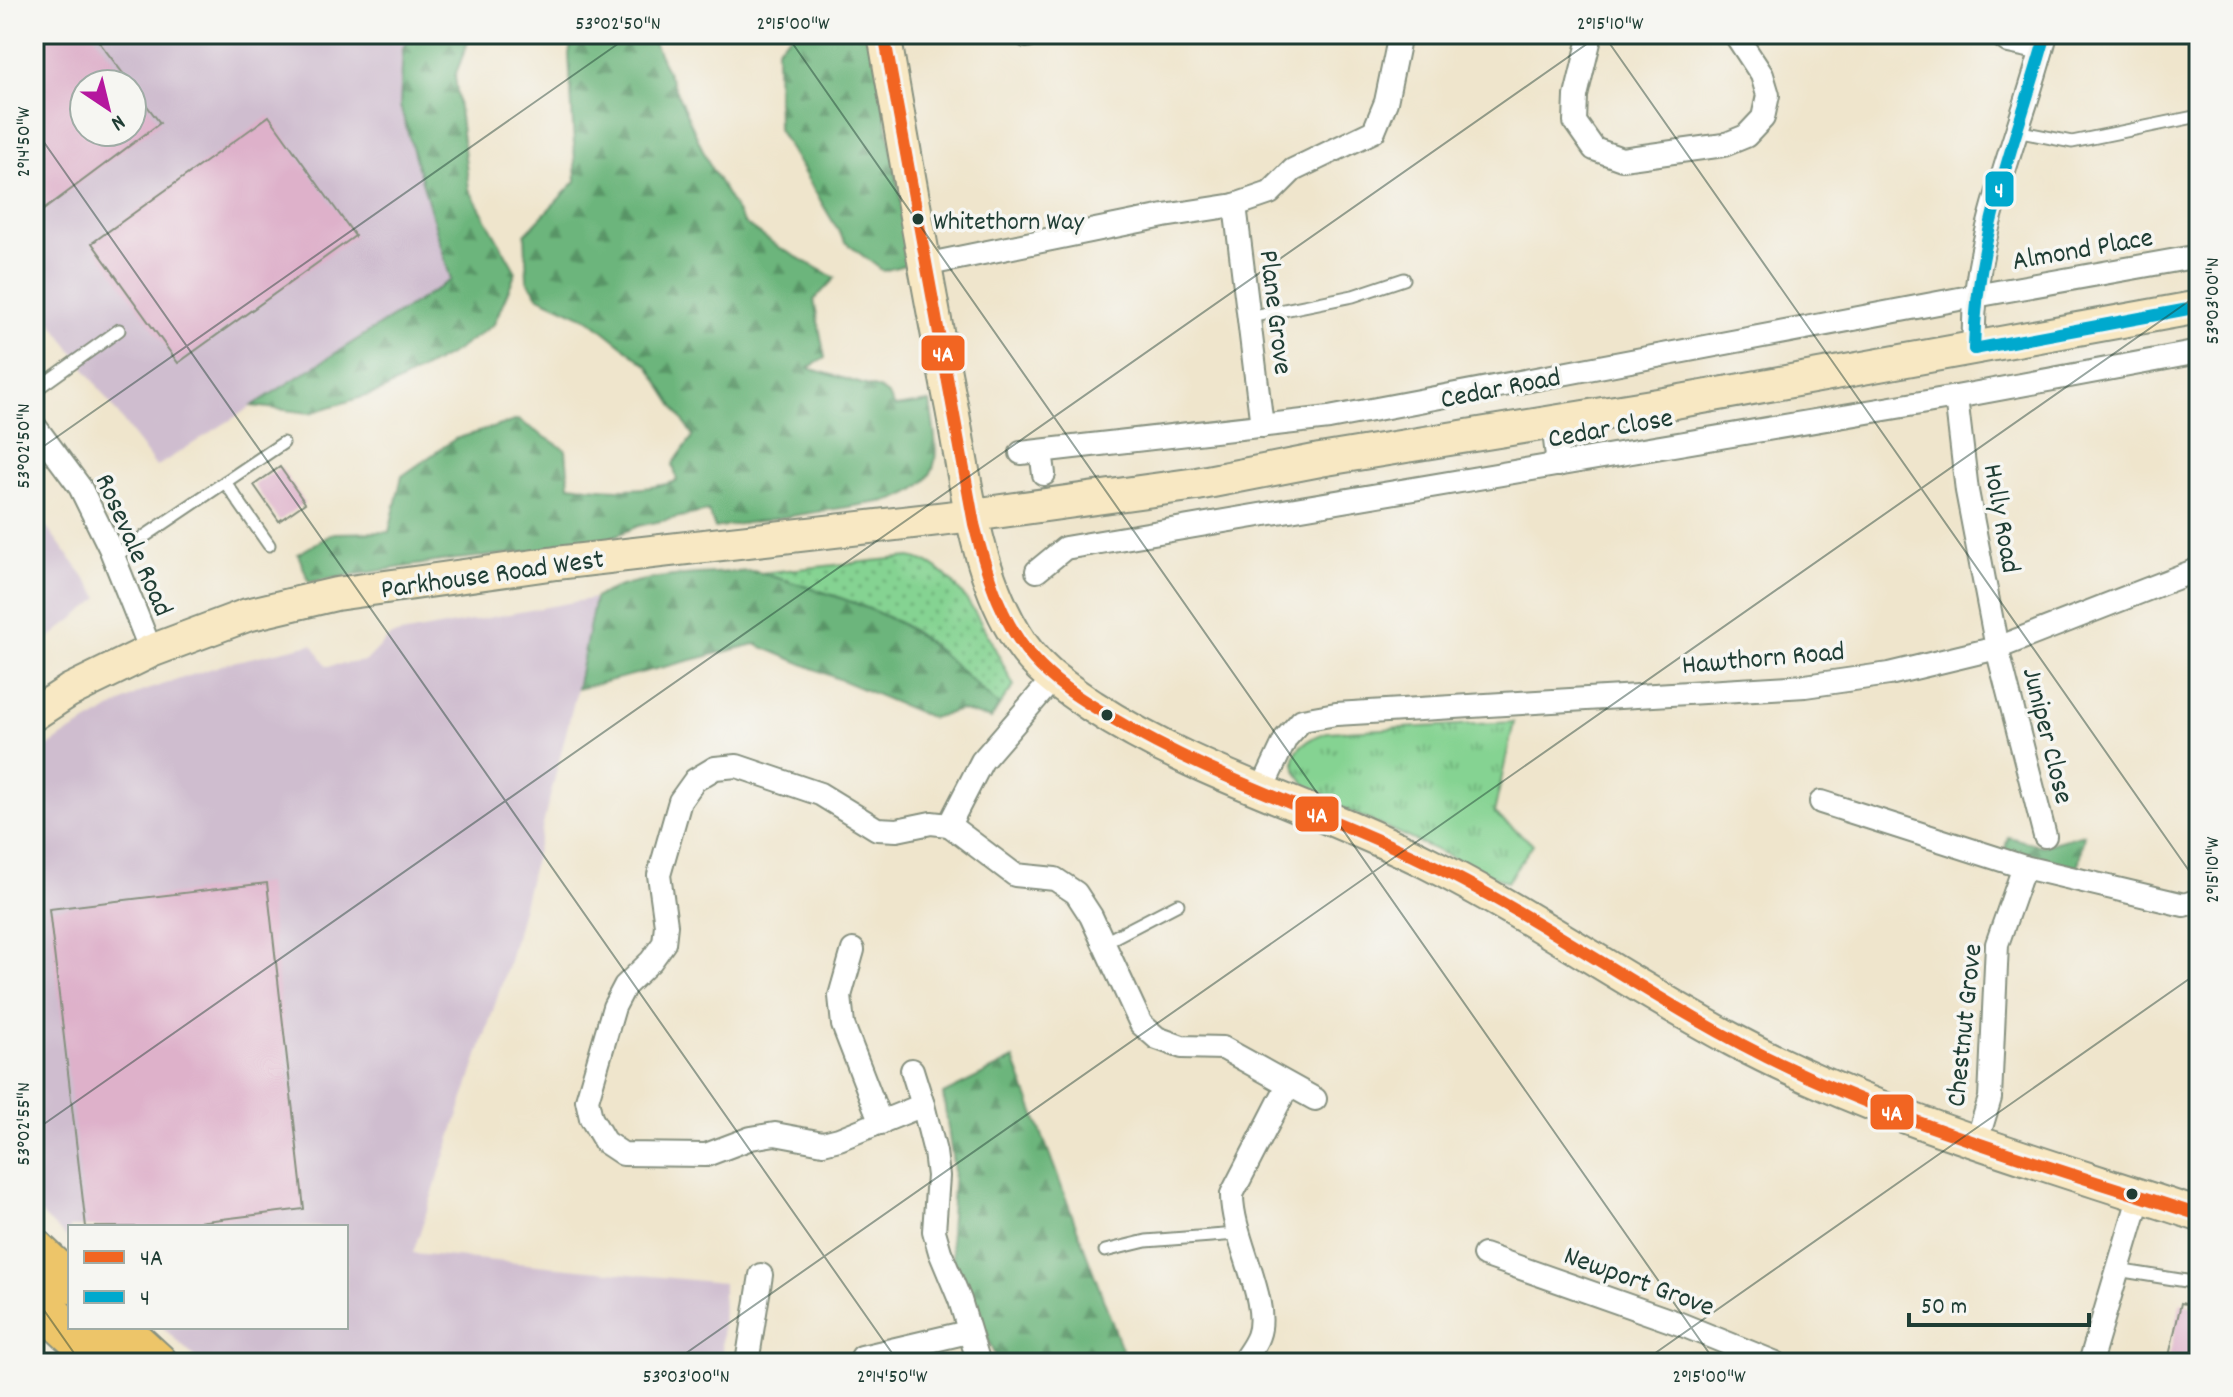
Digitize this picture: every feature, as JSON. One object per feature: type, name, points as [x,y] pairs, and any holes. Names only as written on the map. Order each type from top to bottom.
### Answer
[{"type":"highway","points":[[34,1249],[68,1281]]},
{"type":"highway","points":[[34,1299],[104,1363]]},
{"type":"highway","points":[[120,1329],[157,1363]]},
{"type":"street","points":[[884,34],[924,265],[973,515],[989,579],[1000,606],[1032,659],[1052,680],[1165,750],[1427,863],[1734,1040],[1866,1102],[1976,1144],[2199,1215]]},
{"type":"street","points":[[924,265],[1164,216],[1235,205],[1270,193],[1293,170],[1374,131],[1386,102],[1400,34]]},
{"type":"street","points":[[1591,34],[1576,96],[1575,122],[1594,149],[1622,159],[1724,145],[1746,136],[1763,118],[1768,95],[1762,75],[1735,34]]},
{"type":"street","points":[[1974,349],[1972,314],[1986,232],[2044,42],[2009,42],[1998,34]]},
{"type":"street","name":"Plane Grove","points":[[1235,205],[1262,426]]},
{"type":"street","name":"Almond Place","points":[[1975,296],[2199,256]]},
{"type":"street","name":"Cedar Road","points":[[1044,474],[1031,452],[1329,418],[1975,296]]},
{"type":"street","name":"Cedar Road","points":[[973,515],[1197,484],[2199,307]]},
{"type":"street","name":"Cedar Close","points":[[1037,571],[1065,548],[1956,397],[2199,352]]},
{"type":"street","name":"Holly Road","points":[[1956,397],[1967,491],[1997,648]]},
{"type":"street","name":"Cedar Road","points":[[1553,423],[1558,465]]},
{"type":"street","name":"Rosevale Road","points":[[34,425],[80,487],[114,557],[151,651]]},
{"type":"street","name":"Parkhouse Road West","points":[[34,714],[69,691],[151,651],[247,615],[336,594],[713,543],[973,515]]},
{"type":"street","name":"Hawthorn Road","points":[[1261,791],[1286,738],[1302,720],[1336,714],[1805,686],[1889,674],[1997,648],[2199,569]]},
{"type":"street","name":"Juniper Close","points":[[1997,648],[2031,814],[2045,836]]},
{"type":"street","points":[[949,825],[982,761],[1052,680]]},
{"type":"street","points":[[923,1105],[823,1143],[775,1134],[751,1138],[706,1155],[623,1154],[605,1142],[591,1118],[587,1100],[614,1007],[625,986],[651,961],[664,943],[666,925],[659,875],[680,801],[695,780],[715,768],[737,766],[820,794],[877,829],[897,830],[931,823],[949,825],[1015,875],[1055,879],[1066,884],[1091,916],[1141,1024],[1157,1038],[1182,1047],[1223,1048],[1315,1099]]},
{"type":"street","points":[[1821,802],[2024,867],[2184,905],[2199,900]]},
{"type":"street","name":"Chestnut Grove","points":[[1976,1144],[1990,1098],[1997,944],[2024,867]]},
{"type":"street","points":[[853,950],[840,996],[843,1025],[881,1123]]},
{"type":"street","points":[[912,1070],[935,1152],[938,1176],[934,1231],[978,1360]]},
{"type":"street","points":[[1242,1363],[1259,1335],[1260,1302],[1237,1234],[1232,1194],[1288,1085]]},
{"type":"street","points":[[2090,1363],[2140,1195]]},
{"type":"street","name":"Newport Grove","points":[[1484,1255],[1680,1324],[1776,1363]]},
{"type":"street","points":[[747,1363],[761,1275]]},
{"type":"street","points":[[862,1357],[968,1332]]},
{"type":"lane","points":[[2015,131],[2072,142],[2199,116]]},
{"type":"lane","points":[[1249,317],[1353,296],[1404,279]]},
{"type":"lane","points":[[34,391],[119,330]]},
{"type":"lane","points":[[114,557],[283,443]]},
{"type":"lane","points":[[225,482],[269,545]]},
{"type":"lane","points":[[1103,943],[1178,904]]},
{"type":"lane","points":[[1105,1251],[1146,1241],[1237,1234]]},
{"type":"lane","points":[[2117,1270],[2199,1283]]},
{"type":"shaded area","points":[[34,34],[409,34],[403,48],[400,106],[451,280],[156,467],[34,298]]},
{"type":"shaded area","points":[[34,510],[100,598],[34,650]]},
{"type":"shaded area","points":[[595,598],[577,689],[508,965],[413,1253],[723,1283],[722,1363],[201,1363],[164,1329],[348,1329],[348,1225],[68,1225],[68,1239],[34,1207],[34,756],[141,692],[228,663],[312,644],[327,666],[366,661],[390,636]]},
{"type":"green space","points":[[409,34],[471,34],[455,76],[469,189],[516,272],[494,324],[453,353],[382,391],[310,413],[252,406],[451,280],[400,106],[403,48]]},
{"type":"green space","points":[[573,34],[650,34],[711,168],[743,222],[780,248],[835,278],[814,300],[825,358],[808,368],[879,389],[889,396],[895,407],[930,402],[936,449],[931,473],[911,492],[893,500],[715,528],[708,511],[638,526],[594,545],[448,560],[309,582],[298,554],[334,533],[389,532],[402,476],[455,439],[518,420],[566,450],[569,485],[637,489],[677,481],[673,464],[693,436],[648,366],[590,320],[539,297],[527,280],[525,234],[576,181],[569,54]]},
{"type":"green space","points":[[792,34],[871,34],[912,263],[883,271],[845,242],[778,129],[777,48]]},
{"type":"green space","points":[[910,557],[928,563],[944,574],[959,590],[985,629],[1014,686],[999,706],[938,650],[900,623],[849,601],[760,573]]},
{"type":"green space","points":[[754,571],[846,600],[899,623],[938,650],[999,706],[991,719],[960,710],[932,718],[755,644],[577,689],[595,598],[650,579]]},
{"type":"green space","points":[[1514,722],[1494,813],[1533,844],[1507,882],[1324,800],[1303,781],[1294,763],[1295,754],[1301,746],[1327,732]]},
{"type":"green space","points":[[2084,834],[2078,867],[2004,853],[2008,837],[2042,846]]},
{"type":"green space","points":[[1014,1059],[1122,1349],[1120,1363],[998,1363],[953,1260],[950,1233],[954,1170],[943,1094]]},
{"type":"building","points":[[34,34],[93,34],[119,68],[68,68],[68,148],[126,148],[34,217]]},
{"type":"building","points":[[148,107],[160,123],[148,132]]},
{"type":"building","points":[[269,116],[355,236],[178,363],[92,243]]},
{"type":"building","points":[[280,467],[305,503],[279,521],[254,485]]},
{"type":"building","points":[[267,883],[304,1209],[172,1225],[86,1225],[49,909]]},
{"type":"building","points":[[2181,1303],[2199,1307],[2199,1363],[2169,1356]]},
{"type":"transit line","name":"4A","points":[[884,34],[974,524],[998,601],[1016,636],[1049,675],[1103,712],[1187,758],[1383,842],[1469,884],[1696,1019],[1789,1068],[1940,1130],[2199,1215]]},
{"type":"transit line","name":"4","points":[[1974,349],[1976,307],[1990,227],[2046,34]]},
{"type":"transit line","name":"4","points":[[1974,349],[2199,307]]},
{"type":"place","name":"Whitethorn Way","points":[[918,219]]}]
